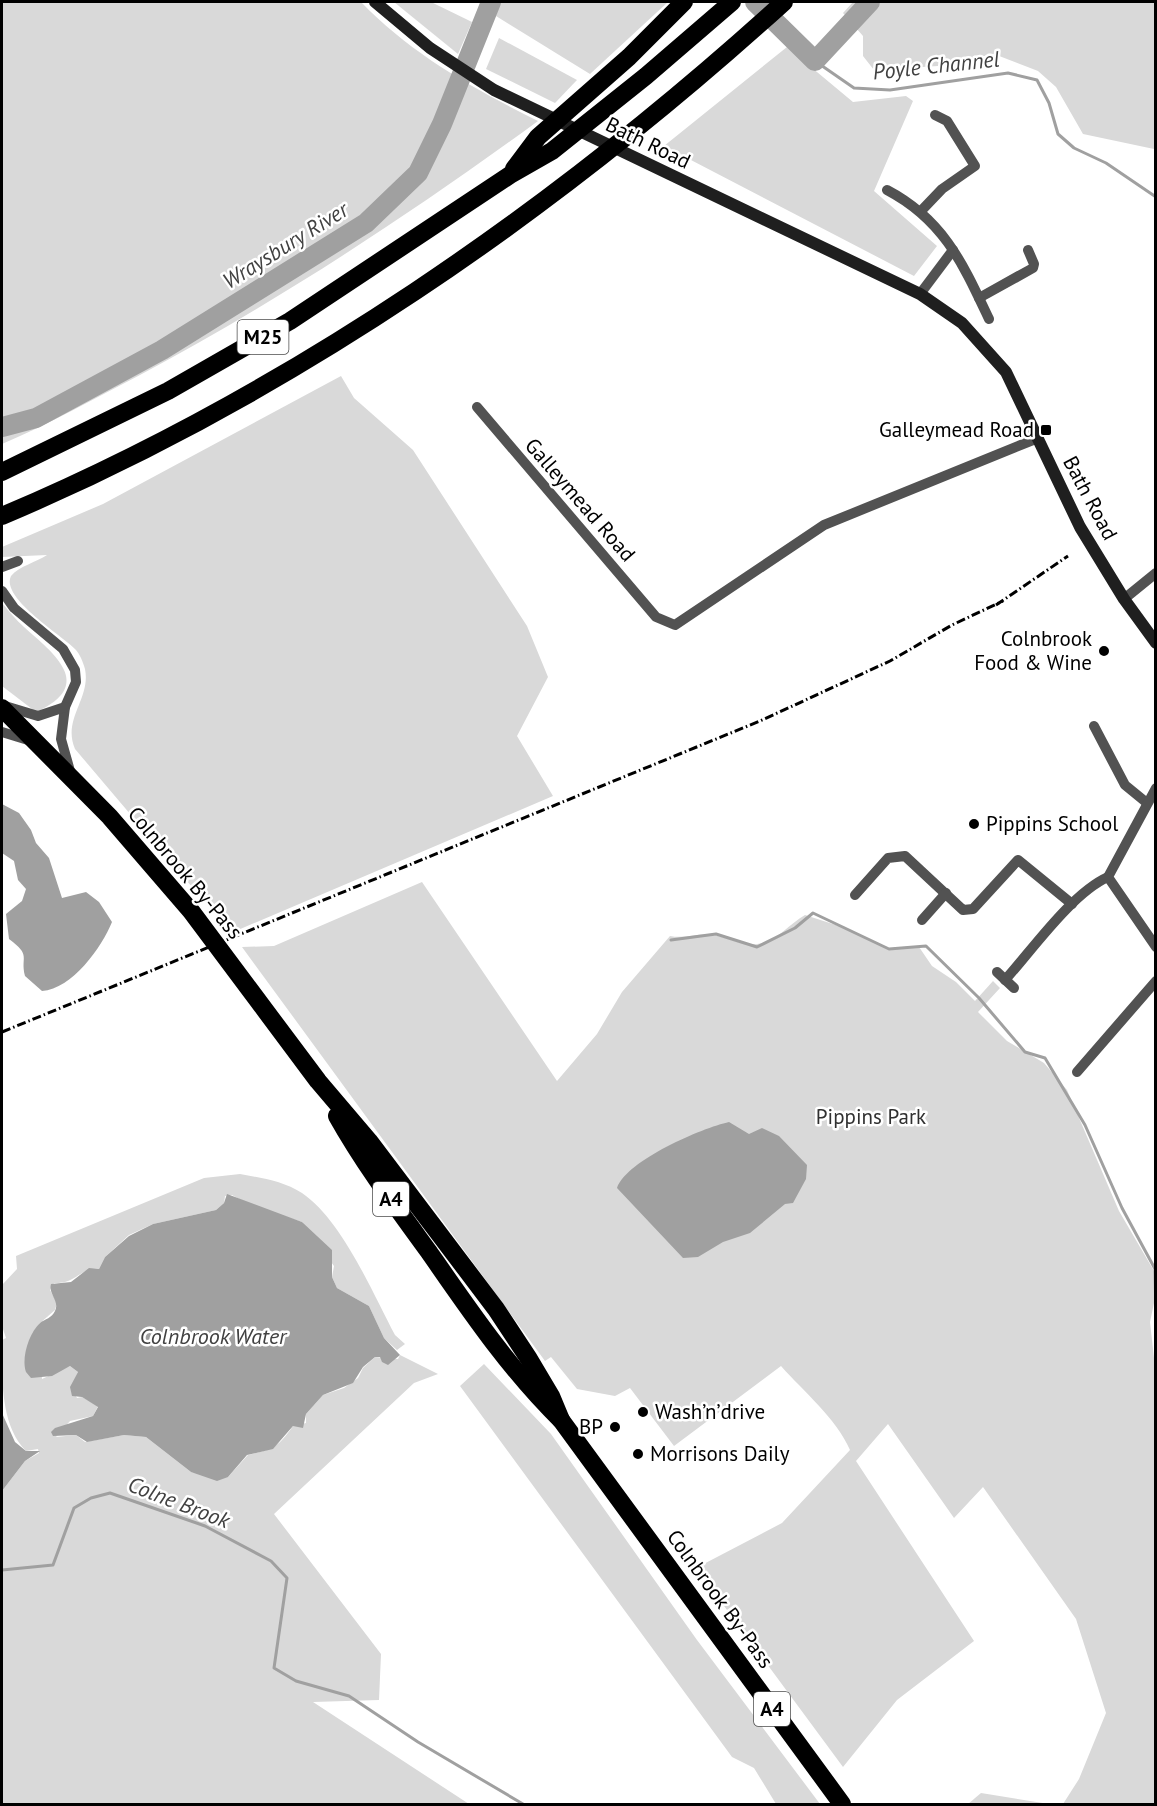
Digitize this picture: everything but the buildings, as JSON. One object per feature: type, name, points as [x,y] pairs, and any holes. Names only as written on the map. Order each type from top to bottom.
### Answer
[{"type":"highway","name":"M25","points":[[510,176],[538,137],[629,57],[684,2]]},
{"type":"highway","name":"M25","points":[[2,472],[168,391],[290,321],[510,176],[552,151],[646,76],[732,2]]},
{"type":"highway","name":"M25","points":[[2,516],[206,418],[386,310],[572,179],[677,96],[784,2]]},
{"type":"highway","name":"Colnbrook By-Pass","points":[[2,706],[72,776],[147,859],[207,932],[318,1081],[369,1141],[496,1309],[530,1359],[551,1396],[561,1420],[842,1804]]},
{"type":"street","name":"Bath Road","points":[[375,2],[407,30],[494,90],[920,294],[962,323],[988,349],[1006,372],[1080,527],[1124,599],[1155,643]]},
{"type":"street","points":[[921,211],[942,189],[975,166],[947,121],[935,115]]},
{"type":"street","points":[[887,190],[921,211],[945,236],[989,319]]},
{"type":"street","points":[[920,294],[953,250]]},
{"type":"street","points":[[979,298],[1033,268],[1034,264],[1028,250]]},
{"type":"street","name":"Galleymead Road","points":[[477,407],[656,617],[675,626],[824,525],[1038,438]]},
{"type":"street","points":[[2,567],[18,561]]},
{"type":"street","points":[[1124,599],[1155,573]]},
{"type":"street","points":[[2,591],[14,608],[67,653],[76,676],[72,695],[65,707],[61,743],[72,776]]},
{"type":"street","points":[[2,706],[38,716],[65,707]]},
{"type":"street","points":[[1094,726],[1125,785],[1147,803]]},
{"type":"street","points":[[2,732],[40,744]]},
{"type":"street","points":[[1005,980],[1072,904],[1095,883],[1108,877],[1155,788]]},
{"type":"street","points":[[855,896],[888,858],[905,856],[963,910],[973,909],[1018,860],[1072,904]]},
{"type":"street","points":[[1108,877],[1155,947]]},
{"type":"street","points":[[922,920],[946,893]]},
{"type":"street","points":[[1077,1071],[1155,981]]},
{"type":"green space","points":[[2,2],[361,2],[401,38],[444,69],[538,121],[344,255],[243,317],[140,375],[2,444]]},
{"type":"green space","points":[[394,2],[431,2],[472,22],[458,54]]},
{"type":"green space","points":[[500,2],[668,2],[590,74],[496,16]]},
{"type":"green space","points":[[853,2],[1155,2],[1154,149],[1083,134],[1056,87],[1038,71],[994,54],[938,66],[874,70],[863,56],[863,36],[843,13]]},
{"type":"green space","points":[[499,38],[577,80],[555,103],[486,69]]},
{"type":"green space","points":[[787,47],[853,102],[906,96],[913,101],[874,191],[937,246],[914,276],[664,146]]},
{"type":"green space","points":[[341,376],[354,398],[413,450],[527,626],[548,677],[517,736],[553,796],[231,933],[75,749],[72,728],[86,680],[82,661],[75,649],[23,605],[10,585],[11,576],[14,573],[47,555],[2,557],[2,547],[103,504]]},
{"type":"green space","points":[[2,603],[47,647],[64,669],[67,680],[64,691],[54,702],[36,712],[2,686]]},
{"type":"green space","name":"Pippins Park","points":[[422,882],[557,1081],[597,1034],[622,992],[670,936],[712,935],[757,944],[779,935],[805,915],[842,927],[888,949],[919,947],[932,966],[956,982],[975,1001],[993,981],[1000,988],[978,1012],[1007,1041],[1044,1063],[1067,1090],[1119,1211],[1154,1271],[1154,1303],[1150,1322],[1156,1376],[1155,1804],[1063,1804],[1079,1779],[1106,1713],[1076,1619],[983,1487],[954,1518],[888,1424],[856,1461],[974,1641],[897,1700],[843,1767],[696,1568],[782,1523],[850,1450],[837,1427],[781,1366],[674,1446],[630,1388],[615,1396],[577,1389],[551,1357],[545,1361],[242,947],[274,946]]},
{"type":"green space","points":[[240,1174],[272,1180],[287,1186],[302,1193],[317,1205],[343,1238],[395,1335],[405,1344],[397,1350],[384,1338],[369,1306],[337,1288],[332,1277],[334,1266],[302,1222],[250,1205],[232,1195],[225,1196],[224,1203],[216,1210],[153,1224],[129,1235],[105,1257],[99,1269],[87,1270],[68,1281],[54,1283],[50,1290],[57,1303],[55,1310],[39,1324],[42,1379],[70,1366],[78,1372],[71,1387],[77,1398],[82,1397],[98,1406],[93,1416],[70,1421],[56,1437],[76,1435],[85,1442],[124,1435],[146,1437],[191,1472],[228,1477],[248,1455],[274,1447],[293,1426],[306,1423],[306,1414],[323,1395],[344,1388],[358,1378],[363,1368],[375,1357],[398,1359],[400,1355],[438,1374],[414,1383],[274,1514],[381,1654],[379,1700],[313,1702],[469,1804],[2,1804],[2,1491],[25,1461],[39,1453],[38,1449],[26,1451],[11,1428],[7,1414],[2,1370],[2,1340],[6,1338],[2,1326],[2,1285],[17,1269],[16,1256],[204,1178]]},
{"type":"green space","points":[[484,1364],[551,1434],[697,1640],[820,1804],[776,1804],[754,1768],[732,1757],[460,1386]]},
{"type":"green space","points":[[981,1793],[1049,1804],[968,1804]]},
{"type":"water","points":[[2,804],[19,813],[31,830],[36,843],[49,858],[62,898],[86,892],[99,902],[112,922],[101,943],[75,975],[64,983],[42,991],[25,976],[23,953],[9,939],[6,914],[22,901],[26,889],[18,880],[14,861],[2,853]]},
{"type":"water","points":[[729,1122],[749,1134],[762,1128],[779,1136],[807,1165],[806,1179],[793,1203],[785,1204],[750,1233],[723,1242],[698,1257],[683,1258],[617,1188],[624,1177],[650,1156],[684,1138]]},
{"type":"water","name":"Colnbrook Water","points":[[227,1194],[302,1222],[332,1250],[332,1277],[337,1288],[369,1306],[384,1338],[400,1355],[388,1365],[382,1362],[380,1357],[375,1357],[363,1367],[353,1383],[323,1395],[306,1414],[303,1428],[293,1426],[273,1449],[247,1455],[228,1477],[217,1481],[191,1472],[146,1437],[124,1435],[87,1442],[76,1435],[53,1436],[51,1432],[55,1428],[93,1416],[98,1407],[82,1397],[72,1396],[70,1387],[78,1372],[70,1366],[52,1376],[31,1378],[26,1372],[25,1353],[29,1339],[36,1327],[55,1311],[51,1284],[71,1282],[89,1268],[99,1269],[105,1257],[129,1236],[153,1224],[216,1210],[224,1203]]},
{"type":"water","points":[[2,1413],[15,1442],[26,1451],[40,1451],[25,1461],[2,1491]]},
{"type":"waterway","name":"Wraysbury River","points":[[2,427],[36,418],[162,350],[366,223],[418,173],[442,124],[491,2]]},
{"type":"waterway","name":"Poyle Channel","points":[[755,2],[815,61],[870,2]]},
{"type":"waterway","name":"Poyle Channel","points":[[815,61],[854,88],[890,90],[1008,73],[1037,80],[1049,103],[1058,134],[1074,148],[1106,163],[1156,197]]},
{"type":"waterway","points":[[671,940],[716,934],[757,947],[795,928],[813,913],[889,949],[926,946],[979,998],[1025,1052],[1045,1058],[1085,1125],[1122,1208],[1155,1269],[1156,1317]]},
{"type":"waterway","name":"Colne Brook","points":[[2,1570],[53,1565],[74,1508],[91,1498],[110,1493],[205,1526],[271,1561],[287,1578],[274,1668],[296,1681],[349,1696],[418,1742],[523,1804]]},
{"type":"railway","points":[[996,605],[1068,556]]},
{"type":"railway","points":[[2,1032],[760,721],[890,661],[952,625],[1003,601]]},
{"type":"place","name":"Galleymead Road","points":[[1046,430]]},
{"type":"place","name":"Colnbrook Food & Wine","points":[[1104,651]]},
{"type":"place","name":"Pippins School","points":[[974,824]]},
{"type":"place","name":"Wash’n’drive","points":[[643,1412]]},
{"type":"place","name":"BP","points":[[615,1427]]},
{"type":"place","name":"Morrisons Daily","points":[[638,1454]]}]
